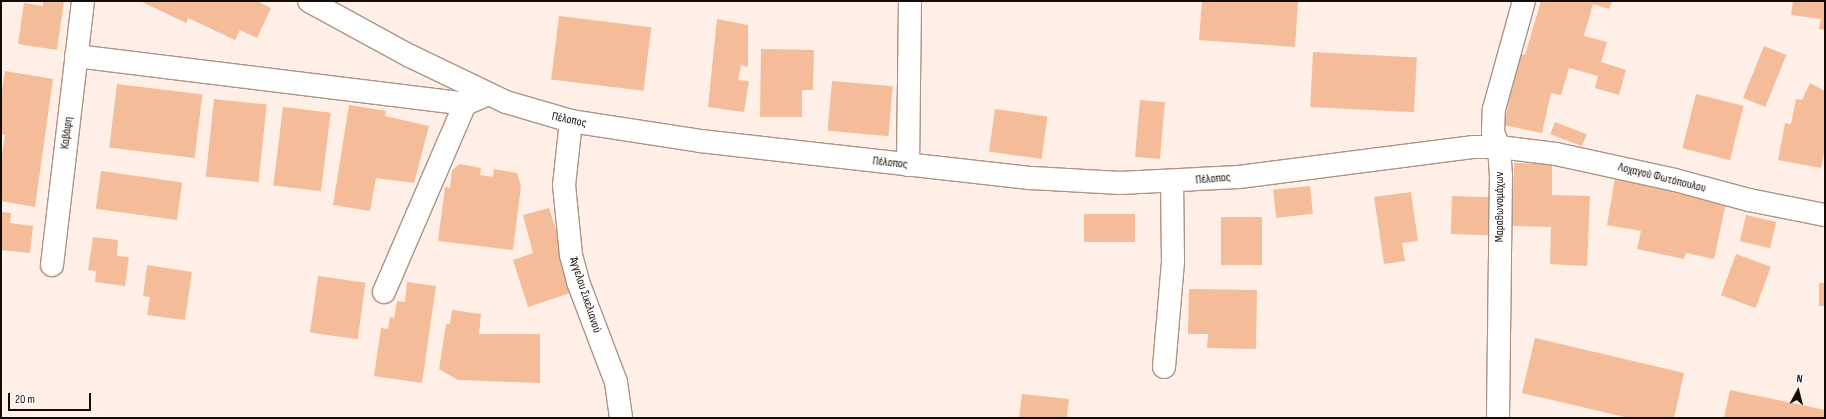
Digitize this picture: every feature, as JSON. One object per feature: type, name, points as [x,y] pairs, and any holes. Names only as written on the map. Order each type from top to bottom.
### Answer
[{"type":"street","name":"Καβάφη","points":[[52,265],[83,1]]},
{"type":"street","name":"Πέλοπος","points":[[309,1],[410,56],[506,102],[571,121],[700,142],[1060,180],[1120,183],[1172,182],[1239,177],[1474,147],[1499,147]]},
{"type":"street","points":[[908,165],[910,1]]},
{"type":"street","name":"Μαραθωνομάχων","points":[[1498,418],[1501,184],[1499,147],[1493,132],[1494,110],[1524,1]]},
{"type":"street","points":[[76,56],[465,104],[489,94]]},
{"type":"street","points":[[384,292],[465,104]]},
{"type":"street","name":"Άγγελου Σικελιανού","points":[[571,121],[564,185],[572,255],[578,282],[614,376],[621,418]]},
{"type":"street","name":"Λοχαγού Φωτόπουλου","points":[[1499,147],[1564,156],[1675,180],[1749,200],[1825,215]]},
{"type":"street","points":[[1164,367],[1173,261],[1172,182]]},
{"type":"building","points":[[43,1],[64,1],[57,50],[18,44],[24,3],[43,6]]},
{"type":"building","points":[[140,1],[257,1],[271,8],[257,38],[240,30],[235,40],[188,18],[186,23]]},
{"type":"building","points":[[1202,1],[1298,1],[1295,47],[1199,40]]},
{"type":"building","points":[[1541,1],[1612,1],[1609,9],[1593,4],[1584,36],[1607,42],[1601,62],[1626,70],[1619,95],[1595,88],[1598,76],[1569,68],[1561,95],[1551,93],[1542,133],[1504,125],[1519,54],[1525,55]]},
{"type":"building","points":[[1793,1],[1825,1],[1825,30],[1819,29],[1821,19],[1791,15]]},
{"type":"building","points":[[559,16],[651,27],[644,91],[551,80]]},
{"type":"building","points":[[717,19],[748,25],[748,67],[741,65],[738,80],[749,81],[744,112],[708,107]]},
{"type":"building","points":[[1764,46],[1786,55],[1765,107],[1743,98]]},
{"type":"building","points":[[761,49],[814,50],[813,90],[802,90],[802,117],[760,117]]},
{"type":"building","points":[[1313,52],[1417,57],[1414,112],[1310,107]]},
{"type":"building","points":[[5,71],[53,79],[35,207],[1,201],[1,162],[5,135],[1,134],[1,98]]},
{"type":"building","points":[[832,81],[893,86],[888,136],[828,131]]},
{"type":"building","points":[[1810,83],[1825,91],[1825,148],[1821,168],[1778,160],[1785,123],[1791,124],[1796,99],[1802,100]]},
{"type":"building","points":[[117,84],[202,94],[195,158],[109,148]]},
{"type":"building","points":[[1696,94],[1744,106],[1730,160],[1682,148]]},
{"type":"building","points":[[214,99],[267,105],[259,182],[206,177]]},
{"type":"building","points":[[1140,100],[1165,102],[1160,159],[1135,157]]},
{"type":"building","points":[[349,105],[386,111],[385,116],[429,126],[414,183],[376,178],[370,211],[333,205]]},
{"type":"building","points":[[283,107],[331,113],[321,191],[273,185]]},
{"type":"building","points":[[995,109],[1047,116],[1041,159],[989,152]]},
{"type":"building","points":[[1555,122],[1587,134],[1582,146],[1550,134]]},
{"type":"building","points":[[1514,163],[1552,164],[1552,195],[1590,196],[1587,266],[1550,264],[1551,227],[1512,226]]},
{"type":"building","points":[[460,164],[481,168],[480,175],[493,177],[494,169],[517,173],[521,186],[513,250],[438,241],[445,187],[450,188],[452,170]]},
{"type":"building","points":[[101,171],[182,182],[177,220],[96,209]]},
{"type":"building","points":[[1615,178],[1726,203],[1714,259],[1686,253],[1684,259],[1637,249],[1641,231],[1607,225]]},
{"type":"building","points":[[1310,186],[1313,214],[1276,218],[1273,190]]},
{"type":"building","points":[[1411,192],[1418,241],[1402,243],[1405,261],[1384,264],[1374,197]]},
{"type":"building","points":[[1452,196],[1490,197],[1489,235],[1451,234]]},
{"type":"building","points":[[549,208],[576,291],[528,307],[513,260],[533,253],[523,215]]},
{"type":"building","points":[[1,212],[11,213],[10,223],[33,226],[30,253],[1,250]]},
{"type":"building","points":[[1084,214],[1135,214],[1135,242],[1084,242]]},
{"type":"building","points":[[1746,215],[1776,222],[1770,248],[1740,241]]},
{"type":"building","points":[[1221,217],[1262,217],[1262,265],[1221,265]]},
{"type":"building","points":[[93,237],[118,240],[117,256],[129,257],[125,286],[95,282],[96,271],[88,270]]},
{"type":"building","points":[[1736,254],[1771,267],[1756,308],[1721,295]]},
{"type":"building","points":[[147,265],[192,272],[185,320],[147,315],[150,297],[143,296]]},
{"type":"building","points":[[318,276],[366,283],[358,339],[310,332]]},
{"type":"building","points":[[407,282],[436,286],[422,383],[374,376],[381,328],[388,329],[390,317],[394,318],[397,301],[405,302]]},
{"type":"building","points":[[1819,283],[1825,283],[1825,306],[1819,306]]},
{"type":"building","points":[[1189,289],[1257,290],[1256,349],[1207,348],[1208,334],[1188,334]]},
{"type":"building","points":[[452,310],[481,314],[479,334],[540,334],[540,383],[458,380],[439,369],[446,324],[450,324]]},
{"type":"building","points":[[1535,338],[1684,373],[1674,418],[1629,418],[1522,393]]},
{"type":"building","points":[[1730,390],[1825,410],[1824,418],[1724,418]]},
{"type":"building","points":[[1022,394],[1069,399],[1067,418],[1019,418]]}]
